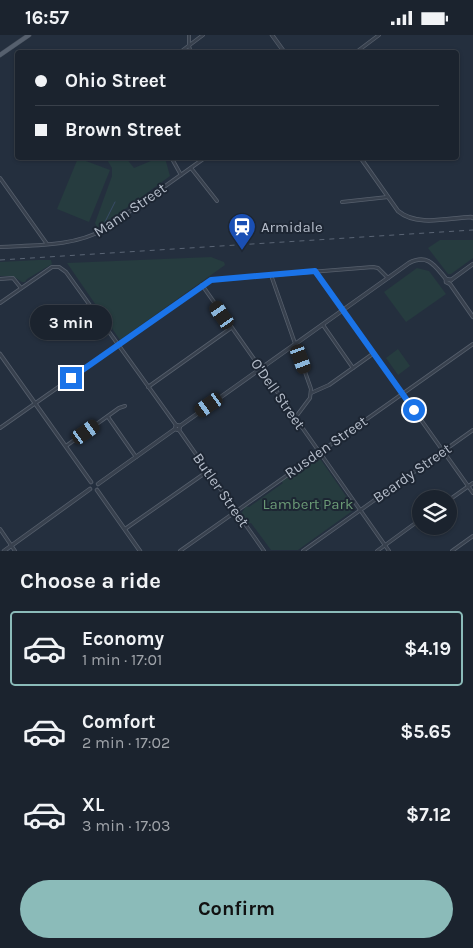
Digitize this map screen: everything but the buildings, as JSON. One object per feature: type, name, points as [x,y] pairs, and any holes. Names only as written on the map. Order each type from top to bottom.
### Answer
[{"type":"main road","points":[[0,55],[29,35]]},
{"type":"street","points":[[189,35],[190,50]]},
{"type":"street","points":[[184,50],[203,35]]},
{"type":"street","points":[[272,35],[283,50]]},
{"type":"street","points":[[359,50],[380,35]]},
{"type":"street","points":[[174,160],[181,175]]},
{"type":"street","name":"Mann Street","points":[[0,247],[70,242],[96,234],[202,160]]},
{"type":"street","points":[[362,160],[398,211],[411,219],[473,218]]},
{"type":"street","points":[[191,168],[217,201]]},
{"type":"street","points":[[0,179],[47,244]]},
{"type":"street","points":[[342,202],[388,197]]},
{"type":"street","points":[[140,551],[97,490],[98,484],[409,263],[416,259],[432,262],[449,281],[473,317]]},
{"type":"street","points":[[449,281],[473,264]]},
{"type":"street","name":"Butler Street","points":[[21,288],[52,267],[59,267],[66,272],[264,551]]},
{"type":"street","points":[[0,428],[211,280],[373,267],[383,272],[388,278]]},
{"type":"street","points":[[315,271],[473,493]]},
{"type":"street","points":[[271,275],[311,385],[310,398],[295,418]]},
{"type":"street","points":[[0,279],[12,278],[21,288],[0,303]]},
{"type":"street","name":"O'Dell Street","points":[[202,285],[389,551]]},
{"type":"street","points":[[323,325],[353,368]]},
{"type":"street","points":[[148,387],[231,328]]},
{"type":"street","name":"Rusden Street","points":[[180,551],[473,344]]},
{"type":"street","points":[[311,393],[320,391],[374,353]]},
{"type":"street","points":[[0,354],[91,482],[89,485],[90,489]]},
{"type":"street","points":[[66,446],[125,406]]},
{"type":"street","points":[[108,417],[136,457]]},
{"type":"street","name":"Beardy Street","points":[[303,551],[473,430]]},
{"type":"street","points":[[124,529],[208,471]]},
{"type":"street","points":[[91,482],[95,481],[98,484]]},
{"type":"street","points":[[457,494],[473,483]]},
{"type":"street","points":[[90,489],[93,491],[97,490]]},
{"type":"street","points":[[4,551],[90,489]]},
{"type":"street","points":[[377,551],[412,526]]},
{"type":"street","points":[[0,529],[16,551]]},
{"type":"street","points":[[452,551],[473,536]]},
{"type":"green space","points":[[77,160],[83,160],[110,170],[89,222],[57,209]]},
{"type":"green space","points":[[107,160],[128,160],[134,168],[153,160],[166,160],[170,176],[102,226],[97,227],[95,223],[112,176],[112,168]]},
{"type":"green space","points":[[440,240],[473,240],[473,258],[451,274],[448,274],[428,248]]},
{"type":"green space","points":[[211,257],[224,262],[225,265],[120,340],[67,263]]},
{"type":"green space","points":[[51,260],[52,264],[25,282],[13,276],[0,276],[0,262]]},
{"type":"green space","points":[[417,268],[429,271],[446,294],[406,322],[384,292]]},
{"type":"green space","points":[[398,349],[410,366],[398,375],[386,358]]},
{"type":"green space","name":"Lambert Park","points":[[316,457],[321,460],[355,509],[298,550],[271,550],[251,523],[248,524],[241,514],[246,506],[249,507],[283,483],[281,481],[290,475],[293,476],[315,461],[313,459]]},
{"type":"waterway","points":[[105,222],[115,202]]},
{"type":"railway","points":[[0,260],[473,230]]},
{"type":"place","name":"Armidale","points":[[242,251]]},
{"type":"route","points":[[71,378],[211,280],[315,271],[414,410]]}]
